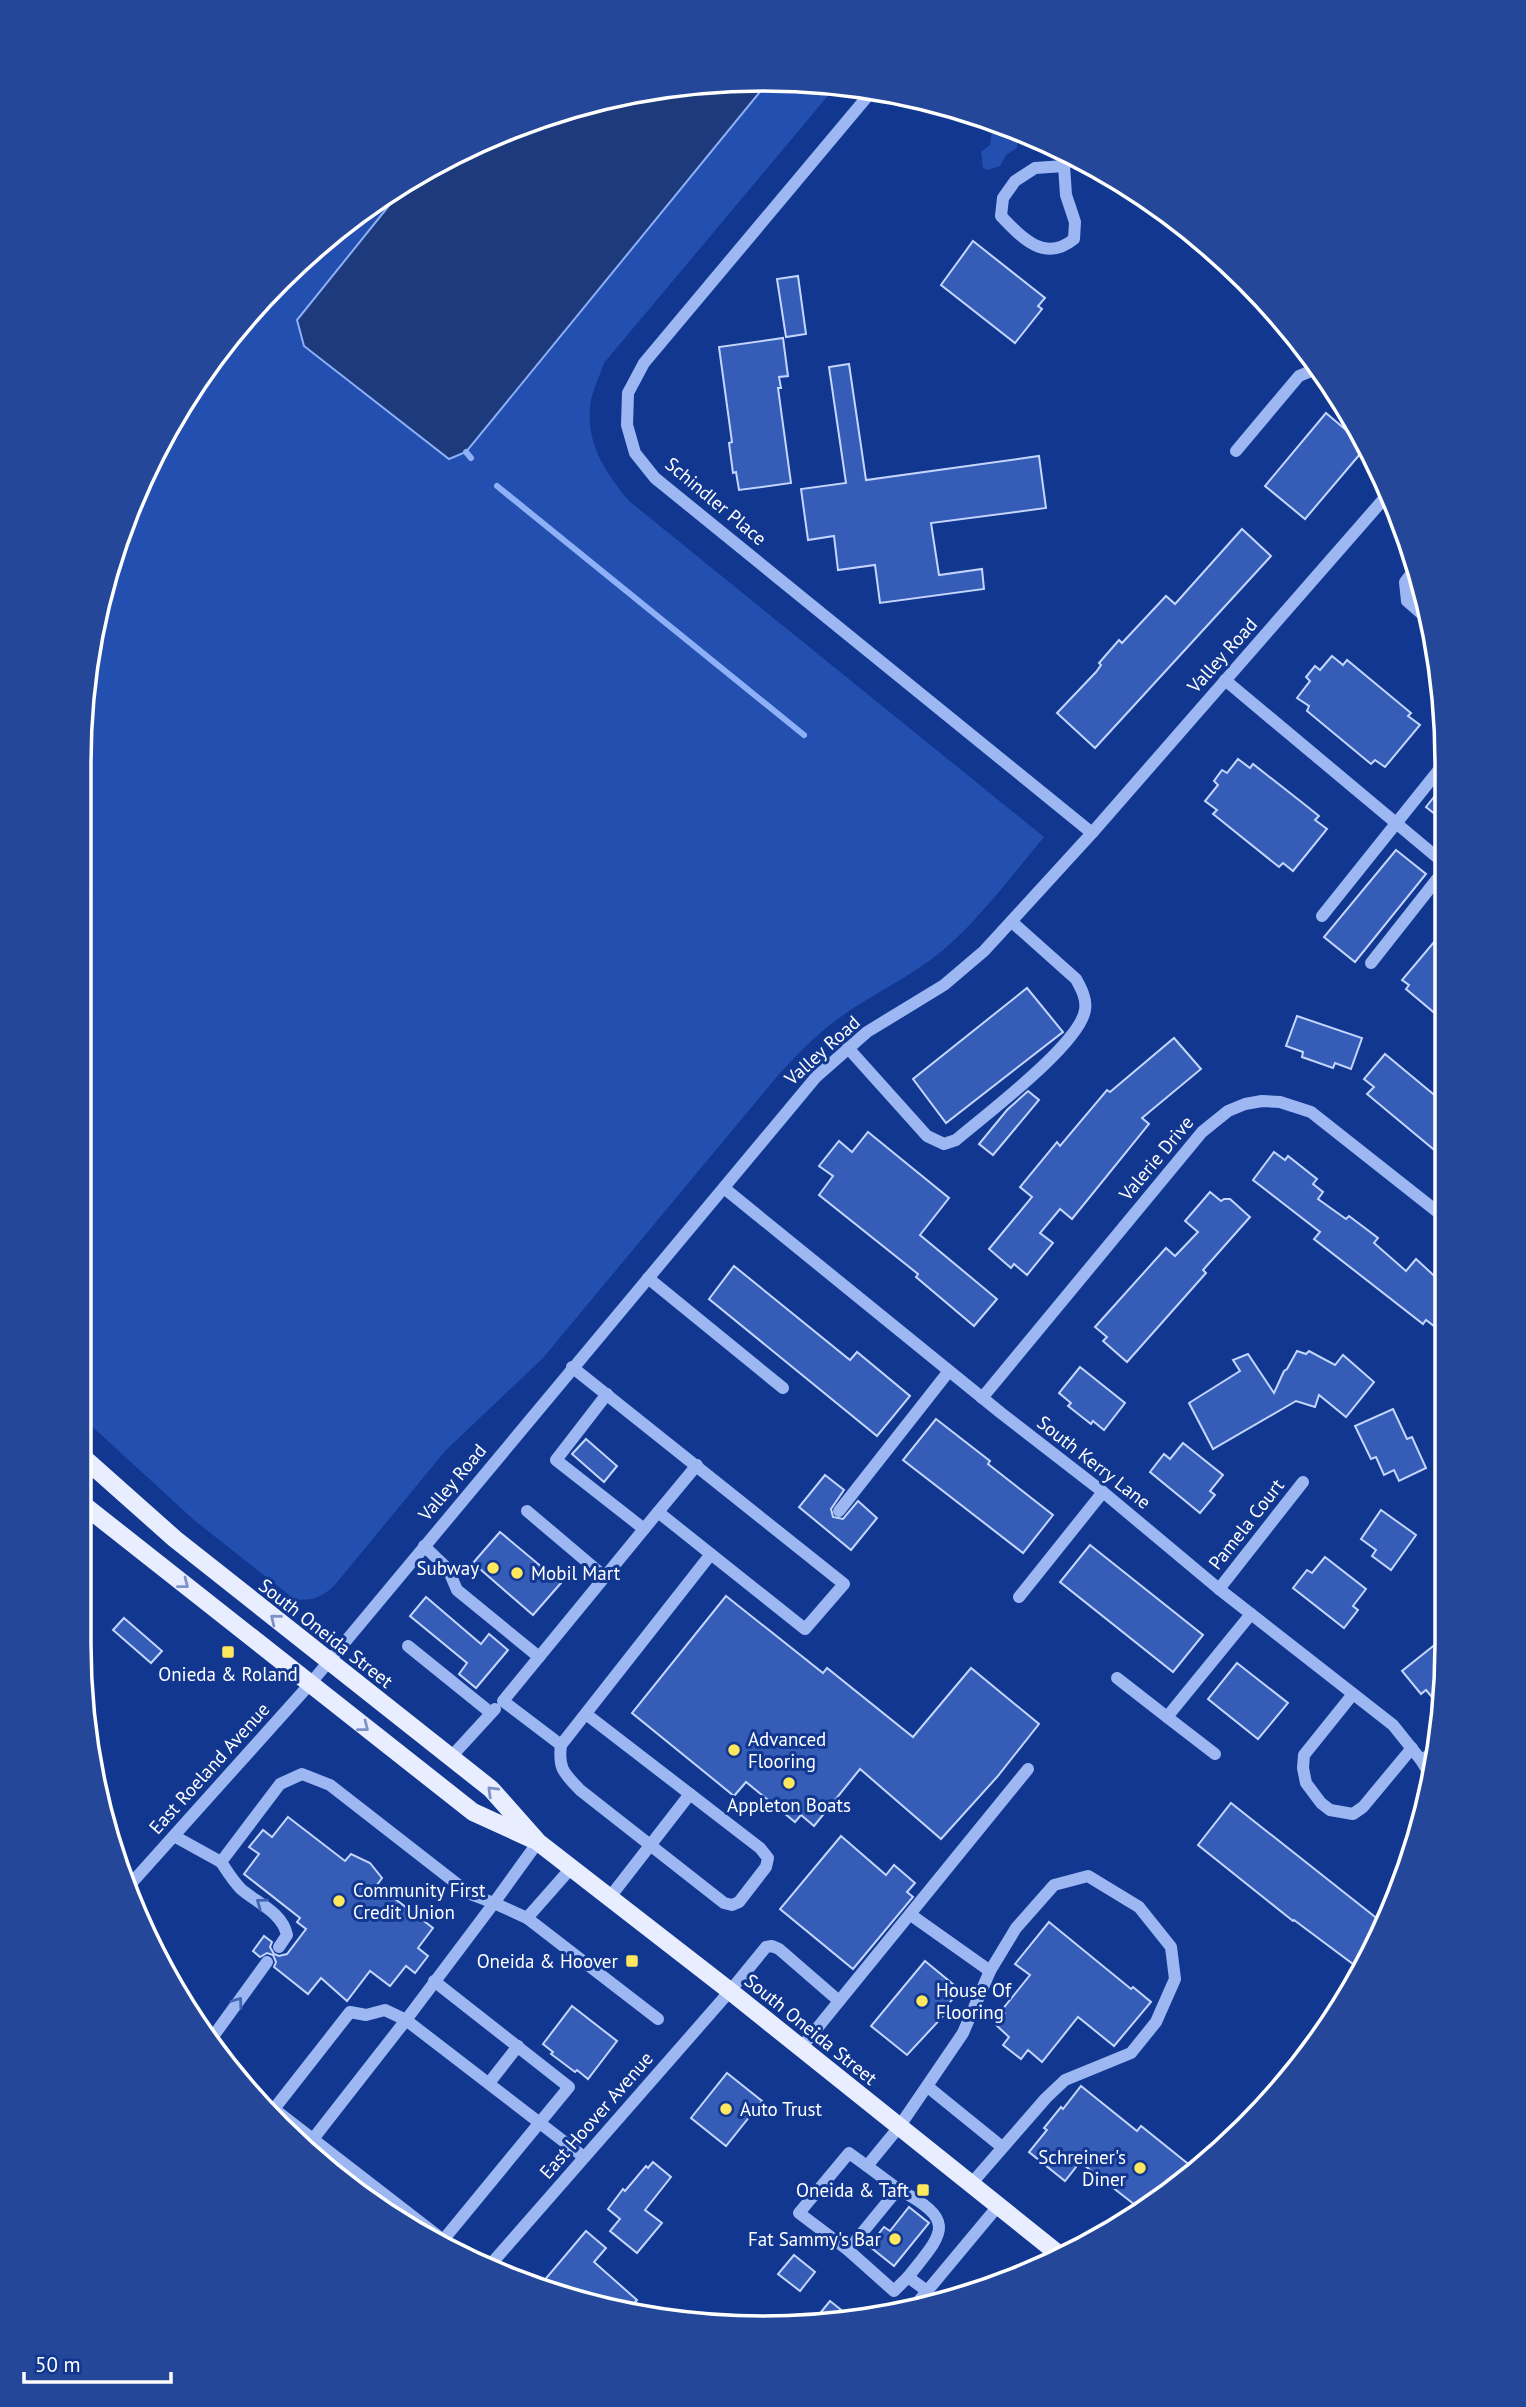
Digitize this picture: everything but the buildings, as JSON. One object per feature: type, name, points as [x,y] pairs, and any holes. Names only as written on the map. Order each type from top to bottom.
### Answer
[{"type":"main road","name":"South Oneida Street","points":[[91,1464],[473,1812],[538,1842],[572,1867],[1053,2250]]},
{"type":"main road","name":"South Oneida Street","points":[[91,1510],[319,1673],[451,1757],[491,1789],[538,1842]]},
{"type":"street","name":"Schindler Place","points":[[865,99],[644,363],[628,393],[627,425],[635,453],[655,478],[1092,833]]},
{"type":"street","points":[[1064,166],[1035,168],[1015,181],[1003,198],[1001,216],[1016,232],[1042,249],[1063,249],[1074,239],[1075,222],[1066,195],[1064,166],[1066,163]]},
{"type":"street","points":[[1237,451],[1299,376],[1309,372]]},
{"type":"street","name":"Valley Road","points":[[319,1673],[816,1077],[867,1032],[944,985],[984,951],[1092,833],[1382,502]]},
{"type":"street","points":[[1408,577],[1405,582],[1407,601],[1417,609]]},
{"type":"street","points":[[1225,680],[1435,858]]},
{"type":"street","points":[[1322,916],[1435,774]]},
{"type":"street","points":[[1371,962],[1435,880]]},
{"type":"street","points":[[848,1048],[927,1136],[944,1144],[956,1140],[1057,1053],[1079,1027],[1086,1010],[1083,990],[1076,979],[1012,922]]},
{"type":"street","name":"Valerie Drive","points":[[982,1398],[1202,1132],[1228,1111],[1262,1101],[1280,1102],[1311,1112],[1435,1210]]},
{"type":"street","name":"South Kerry Lane","points":[[724,1188],[982,1398],[1103,1492],[1219,1589],[1393,1725],[1424,1765]]},
{"type":"street","points":[[648,1278],[783,1388]]},
{"type":"street","points":[[572,1367],[844,1584],[805,1629],[658,1512]]},
{"type":"street","points":[[839,1511],[949,1371]]},
{"type":"street","points":[[607,1394],[556,1460],[644,1529]]},
{"type":"street","points":[[451,1757],[503,1701],[697,1465]]},
{"type":"street","name":"Pamela Court","points":[[1219,1589],[1303,1482]]},
{"type":"street","points":[[1019,1597],[1103,1492]]},
{"type":"street","points":[[527,1511],[605,1577]]},
{"type":"street","points":[[424,1546],[448,1569],[457,1590],[539,1657]]},
{"type":"street","points":[[586,1714],[760,1848],[768,1858],[766,1867],[739,1902],[732,1905],[724,1903],[649,1845],[580,1790],[565,1774],[559,1762],[561,1745],[711,1554]]},
{"type":"street","points":[[1167,1717],[1251,1614]]},
{"type":"street","points":[[408,1646],[491,1713]]},
{"type":"street","name":"East Roeland Avenue","points":[[134,1880],[319,1673]]},
{"type":"street","points":[[1117,1678],[1215,1754]]},
{"type":"street","points":[[1353,1694],[1304,1755],[1306,1783],[1321,1803],[1330,1810],[1353,1814],[1363,1807],[1412,1748]]},
{"type":"street","points":[[503,1701],[561,1745]]},
{"type":"street","points":[[1421,1760],[1425,1758]]},
{"type":"street","points":[[801,2048],[1028,1769]]},
{"type":"street","points":[[221,1862],[280,1784],[302,1774],[330,1785],[470,1894],[494,1902],[527,1919],[658,2019]]},
{"type":"street","points":[[610,1897],[690,1794]]},
{"type":"street","points":[[174,1836],[221,1862],[238,1886],[276,1915],[285,1927],[287,1935],[279,1948]]},
{"type":"street","points":[[313,2139],[406,2020],[538,1842]]},
{"type":"street","points":[[527,1919],[572,1867]]},
{"type":"street","points":[[867,2166],[900,2127],[963,2033],[990,1971],[1016,1927],[1054,1885],[1088,1876],[1139,1907],[1171,1947],[1175,1979],[1156,2022],[1130,2053],[1065,2080],[1002,2147],[971,2185]]},
{"type":"street","points":[[911,1915],[990,1971]]},
{"type":"street","name":"East Hoover Avenue","points":[[495,2260],[766,1947],[779,1949],[839,2001]]},
{"type":"street","points":[[216,2033],[267,1962]]},
{"type":"street","points":[[433,1981],[569,2087],[446,2236]]},
{"type":"street","points":[[276,2106],[350,2012],[366,2015],[385,2010],[406,2020],[584,2157]]},
{"type":"street","points":[[489,2082],[518,2046]]},
{"type":"street","points":[[928,2087],[1002,2147]]},
{"type":"street","points":[[293,2123],[418,2220]]},
{"type":"street","points":[[849,2153],[867,2166],[927,2207],[936,2215],[940,2225],[938,2239],[894,2291],[848,2250],[799,2213],[849,2153]]},
{"type":"street","points":[[848,2250],[898,2189]]},
{"type":"street","points":[[923,2296],[998,2206]]},
{"type":"street","points":[[908,2277],[927,2291]]},
{"type":"shaded area","points":[[761,91],[466,452],[449,459],[304,346],[297,320],[391,204],[466,160],[506,142],[589,114],[675,97]]},
{"type":"shaded area","points":[[719,92],[829,95],[604,363],[591,400],[594,442],[612,479],[629,501],[1044,837],[983,911],[943,950],[828,1027],[780,1073],[543,1358],[446,1450],[334,1586],[316,1598],[294,1599],[194,1520],[91,1426],[92,719],[104,632],[114,589],[142,506],[160,466],[204,390],[258,320],[320,258],[354,230],[427,181],[506,142],[589,114],[632,104]]},
{"type":"shaded area","points":[[992,132],[1017,141],[1017,148],[1006,155],[1000,166],[988,170],[983,168],[981,152],[990,145]]},
{"type":"waterway","points":[[466,452],[471,458]]},
{"type":"waterway","points":[[497,486],[804,735]]},
{"type":"place","name":"Subway","points":[[493,1568]]},
{"type":"place","name":"Mobil Mart","points":[[517,1573]]},
{"type":"place","name":"Onieda & Roland","points":[[228,1652]]},
{"type":"place","name":"Advanced Flooring","points":[[734,1750]]},
{"type":"place","name":"Appleton Boats","points":[[789,1783]]},
{"type":"place","name":"Community First Credit Union","points":[[339,1901]]},
{"type":"place","name":"Oneida & Hoover","points":[[632,1961]]},
{"type":"place","name":"House Of Flooring","points":[[922,2001]]},
{"type":"place","name":"Auto Trust","points":[[726,2109]]},
{"type":"place","name":"Schreiner's Diner","points":[[1140,2168]]},
{"type":"place","name":"Oneida & Taft","points":[[923,2190]]},
{"type":"place","name":"Fat Sammy's Bar","points":[[895,2239]]}]
